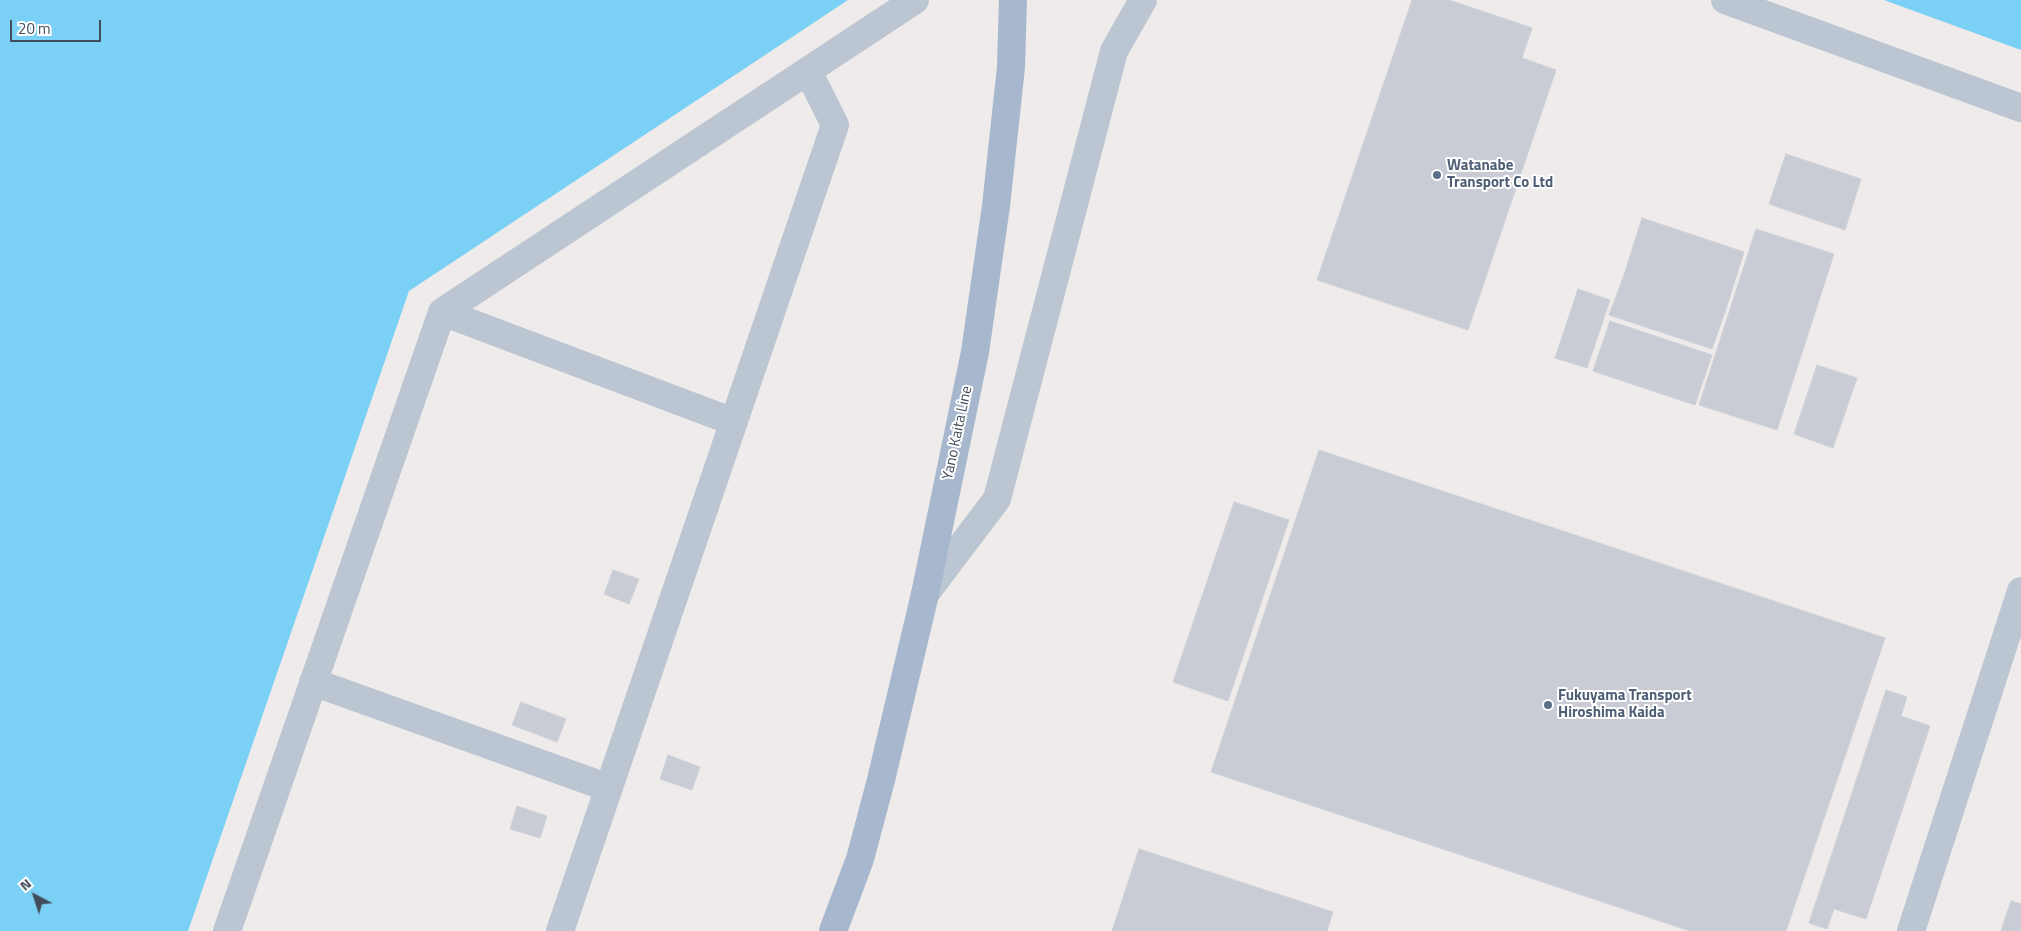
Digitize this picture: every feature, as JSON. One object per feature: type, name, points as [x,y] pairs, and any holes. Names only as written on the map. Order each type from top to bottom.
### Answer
[{"type":"main road","name":"Yano Kaita Line","points":[[833,931],[860,859],[925,594],[975,352],[996,206],[1010,67],[1013,0]]},
{"type":"main road","name":"Yano Kaita Line","points":[[852,931],[860,859]]},
{"type":"street","points":[[227,931],[442,312],[915,0]]},
{"type":"street","points":[[925,594],[997,499],[1114,51],[1143,0]]},
{"type":"street","points":[[1725,0],[2021,108]]},
{"type":"street","points":[[560,931],[835,125],[808,71]]},
{"type":"street","points":[[442,312],[734,422]]},
{"type":"street","points":[[1911,931],[2021,591]]},
{"type":"street","points":[[313,682],[609,788]]},
{"type":"water","points":[[0,0],[848,0],[409,291],[188,931],[0,931]]},
{"type":"water","points":[[1884,0],[2021,0],[2021,50]]},
{"type":"building","name":"Watanabe Transport Co Ltd","points":[[1412,0],[1449,0],[1532,28],[1522,58],[1556,70],[1468,330],[1317,280]]},
{"type":"building","points":[[1786,154],[1861,179],[1845,230],[1769,204]]},
{"type":"building","points":[[1642,218],[1744,252],[1726,309],[1624,275]]},
{"type":"building","points":[[1756,229],[1834,254],[1777,430],[1699,405]]},
{"type":"building","points":[[1624,275],[1726,309],[1712,349],[1609,315]]},
{"type":"building","points":[[1578,289],[1610,300],[1587,368],[1555,358]]},
{"type":"building","points":[[1610,321],[1712,355],[1695,405],[1593,371]]},
{"type":"building","points":[[1817,365],[1857,378],[1833,448],[1794,434]]},
{"type":"building","name":"Fukuyama Transport Hiroshima Kaida","points":[[1319,450],[1885,638],[1786,931],[1690,931],[1211,772]]},
{"type":"building","points":[[1234,502],[1289,520],[1228,701],[1173,682]]},
{"type":"building","points":[[613,570],[639,579],[629,604],[604,594]]},
{"type":"building","points":[[1886,690],[1907,697],[1901,716],[1930,726],[1866,919],[1834,909],[1827,929],[1809,923]]},
{"type":"building","points":[[521,702],[566,719],[557,742],[512,725]]},
{"type":"building","points":[[668,755],[700,767],[692,790],[660,779]]},
{"type":"building","points":[[517,806],[547,816],[540,838],[510,829]]},
{"type":"building","points":[[1139,849],[1333,912],[1327,931],[1112,931]]},
{"type":"building","points":[[2011,901],[2021,904],[2021,931],[2001,931]]},
{"type":"place","name":"Watanabe Transport Co Ltd","points":[[1437,175]]},
{"type":"place","name":"Fukuyama Transport Hiroshima Kaida","points":[[1548,705]]}]
